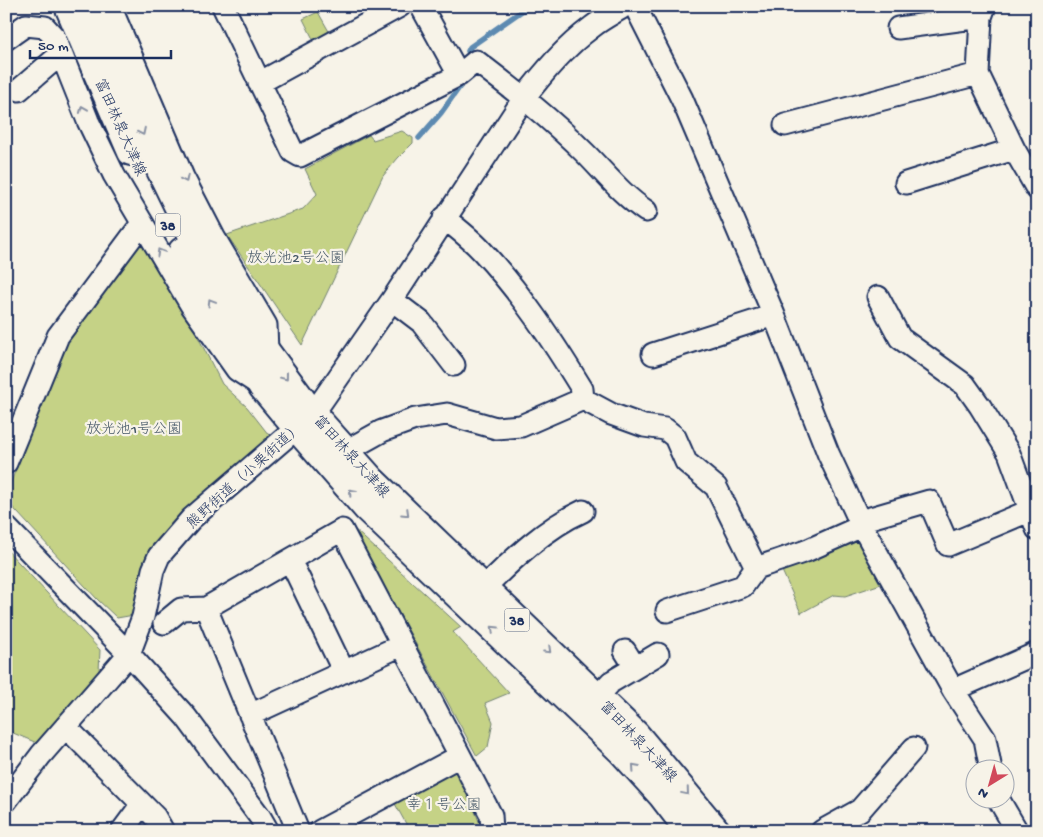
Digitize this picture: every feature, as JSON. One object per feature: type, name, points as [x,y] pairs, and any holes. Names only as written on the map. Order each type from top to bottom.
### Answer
[{"type":"main road","name":"富田林泉大津線","points":[[68,6],[115,118],[152,194],[197,278],[262,387],[346,451],[371,479],[636,734],[717,831]]},
{"type":"main road","name":"富田林泉大津線","points":[[88,6],[138,123],[192,236],[267,352],[305,421],[366,508],[621,751],[662,796],[689,831]]},
{"type":"street","points":[[110,6],[183,177],[214,237],[266,325],[267,352]]},
{"type":"street","points":[[223,6],[293,152],[300,156],[459,75],[476,62],[524,98],[584,152],[630,201],[646,211]]},
{"type":"street","points":[[259,83],[400,6]]},
{"type":"street","points":[[421,6],[459,75]]},
{"type":"street","name":"熊野街道（小栗街道）","points":[[6,801],[40,755],[129,654],[143,617],[153,570],[159,556],[191,519],[305,421],[392,300],[444,218],[540,77],[566,49],[592,26],[625,6]]},
{"type":"street","points":[[634,6],[682,100],[774,315],[828,453],[861,523],[953,690],[985,739],[989,760]]},
{"type":"street","points":[[898,28],[983,12],[978,74],[1014,149],[1037,189]]},
{"type":"street","points":[[6,39],[26,25],[44,27],[56,38],[88,121],[114,175],[191,305],[236,370],[262,387]]},
{"type":"street","points":[[19,90],[61,54]]},
{"type":"street","points":[[784,125],[978,74]]},
{"type":"street","points":[[906,183],[1014,149]]},
{"type":"street","points":[[444,218],[481,249],[519,294],[547,332],[582,389],[583,399]]},
{"type":"street","points":[[6,463],[58,336],[143,224]]},
{"type":"street","points":[[667,611],[743,586],[756,568],[806,551],[861,523],[930,501],[948,545],[1033,520],[1009,453],[980,406],[965,385],[900,338],[878,297]]},
{"type":"street","points":[[392,300],[421,322],[454,365]]},
{"type":"street","points":[[653,354],[774,315]]},
{"type":"street","points":[[346,451],[382,431],[415,419],[448,414],[496,428],[521,426],[583,399]]},
{"type":"street","points":[[583,399],[611,414],[644,426],[665,429],[675,437],[686,462],[716,487],[756,568]]},
{"type":"street","points":[[484,588],[546,532],[583,511]]},
{"type":"street","points":[[6,527],[129,654],[186,717],[260,817],[268,831]]},
{"type":"street","points":[[164,624],[181,609],[206,608],[342,530],[490,814],[492,831]]},
{"type":"street","points":[[290,560],[344,672]]},
{"type":"street","points":[[206,608],[298,831]]},
{"type":"street","points":[[250,715],[402,645]]},
{"type":"street","points":[[953,690],[1037,653]]},
{"type":"street","points":[[597,696],[630,659],[658,654]]},
{"type":"street","points":[[66,727],[155,817],[163,831]]},
{"type":"street","points":[[822,831],[860,810],[914,748]]},
{"type":"street","points":[[320,831],[460,756]]},
{"type":"street","points":[[122,831],[142,804]]},
{"type":"street","points":[[1004,810],[1016,831]]},
{"type":"green space","points":[[318,12],[331,35],[315,43],[303,19]]},
{"type":"green space","name":"放光池2号公園","points":[[402,131],[413,138],[413,143],[383,176],[302,345],[227,235],[303,209],[317,194],[305,169],[369,135],[373,140]]},
{"type":"green space","name":"放光池1号公園","points":[[139,240],[194,329],[222,384],[247,407],[272,439],[155,545],[140,577],[134,615],[117,618],[97,599],[6,500],[6,496],[57,355]]},
{"type":"green space","points":[[352,527],[461,627],[453,632],[509,693],[485,703],[493,722],[488,747],[477,756]]},
{"type":"green space","points":[[859,534],[884,583],[845,596],[834,595],[801,613],[779,564]]},
{"type":"green space","points":[[6,549],[100,650],[99,671],[37,743],[6,730]]},
{"type":"green space","name":"幸１号公園","points":[[457,767],[483,831],[410,831],[394,802]]},
{"type":"waterway","points":[[468,51],[470,47],[526,8],[548,6]]},
{"type":"waterway","points":[[419,138],[441,113],[461,85]]}]
